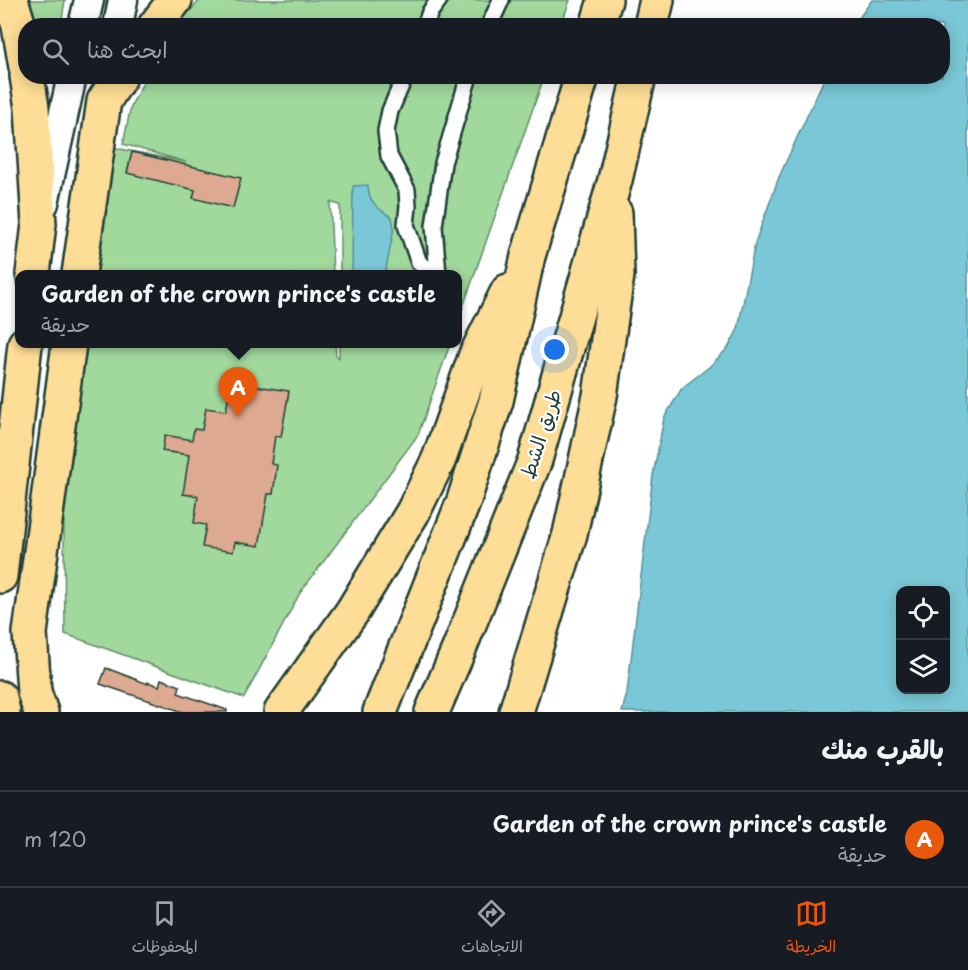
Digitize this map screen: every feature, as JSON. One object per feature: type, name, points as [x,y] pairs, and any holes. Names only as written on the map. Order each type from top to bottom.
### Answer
[{"type":"main road","points":[[11,0],[18,23]]},
{"type":"main road","points":[[85,18],[89,0]]},
{"type":"main road","points":[[120,18],[123,0]]},
{"type":"main road","points":[[161,18],[176,0]]},
{"type":"main road","points":[[599,18],[605,0]]},
{"type":"main road","points":[[653,18],[657,0]]},
{"type":"main road","points":[[28,84],[32,108],[39,224]]},
{"type":"main road","points":[[33,270],[39,224],[70,84]]},
{"type":"main road","points":[[380,712],[463,503],[496,401],[528,256],[580,84]]},
{"type":"main road","name":"طريق الشط","points":[[432,712],[535,460],[615,180],[637,84]]},
{"type":"main road","points":[[80,270],[111,85]]},
{"type":"main road","points":[[516,712],[570,534],[600,396],[617,275],[615,180]]},
{"type":"main road","points":[[281,712],[352,612],[413,512],[439,459],[476,355],[501,302],[528,256]]},
{"type":"main road","points":[[0,576],[25,348]]},
{"type":"main road","points":[[41,712],[33,692],[30,633],[68,348]]},
{"type":"main road","points":[[0,698],[3,712]]},
{"type":"street","points":[[427,18],[429,12],[439,0]]},
{"type":"street","points":[[493,18],[501,0]]},
{"type":"street","points":[[402,84],[390,111],[386,131],[389,156],[407,190],[406,225],[419,263],[430,270]]},
{"type":"street","points":[[437,270],[434,226],[443,163],[467,84]]},
{"type":"green space","points":[[30,0],[65,0],[62,18],[34,18]]},
{"type":"green space","points":[[200,0],[570,0],[564,18],[183,18]]},
{"type":"green space","points":[[142,84],[542,84],[462,310],[462,270],[340,270],[340,205],[330,202],[333,270],[86,270],[105,146],[186,162],[123,144],[131,106]]},
{"type":"green space","points":[[74,348],[335,348],[339,358],[339,348],[449,348],[418,435],[300,593],[244,698],[65,634],[63,442],[74,443],[78,398]]},
{"type":"water","points":[[872,0],[968,0],[968,712],[622,712],[627,693],[653,475],[664,418],[682,388],[709,367],[728,348],[738,329],[755,243],[779,177],[822,84],[950,84],[950,18],[859,18]]},
{"type":"water","points":[[368,185],[368,191],[375,204],[392,217],[394,228],[386,270],[352,270],[353,186]]},
{"type":"building","points":[[132,152],[241,178],[233,208],[193,198],[195,190],[127,173]]},
{"type":"building","points":[[231,382],[289,391],[281,437],[275,436],[271,464],[277,465],[273,494],[268,494],[259,546],[235,542],[233,552],[202,547],[206,525],[194,523],[198,496],[183,494],[189,455],[162,451],[165,435],[192,440],[194,429],[202,430],[206,408],[226,411]]},
{"type":"building","points":[[106,668],[148,684],[148,682],[159,686],[161,679],[180,686],[178,693],[227,710],[227,712],[183,712],[100,684]]},
{"type":"place","name":"Garden of the crown prince's castle","points":[[238,417]]}]
